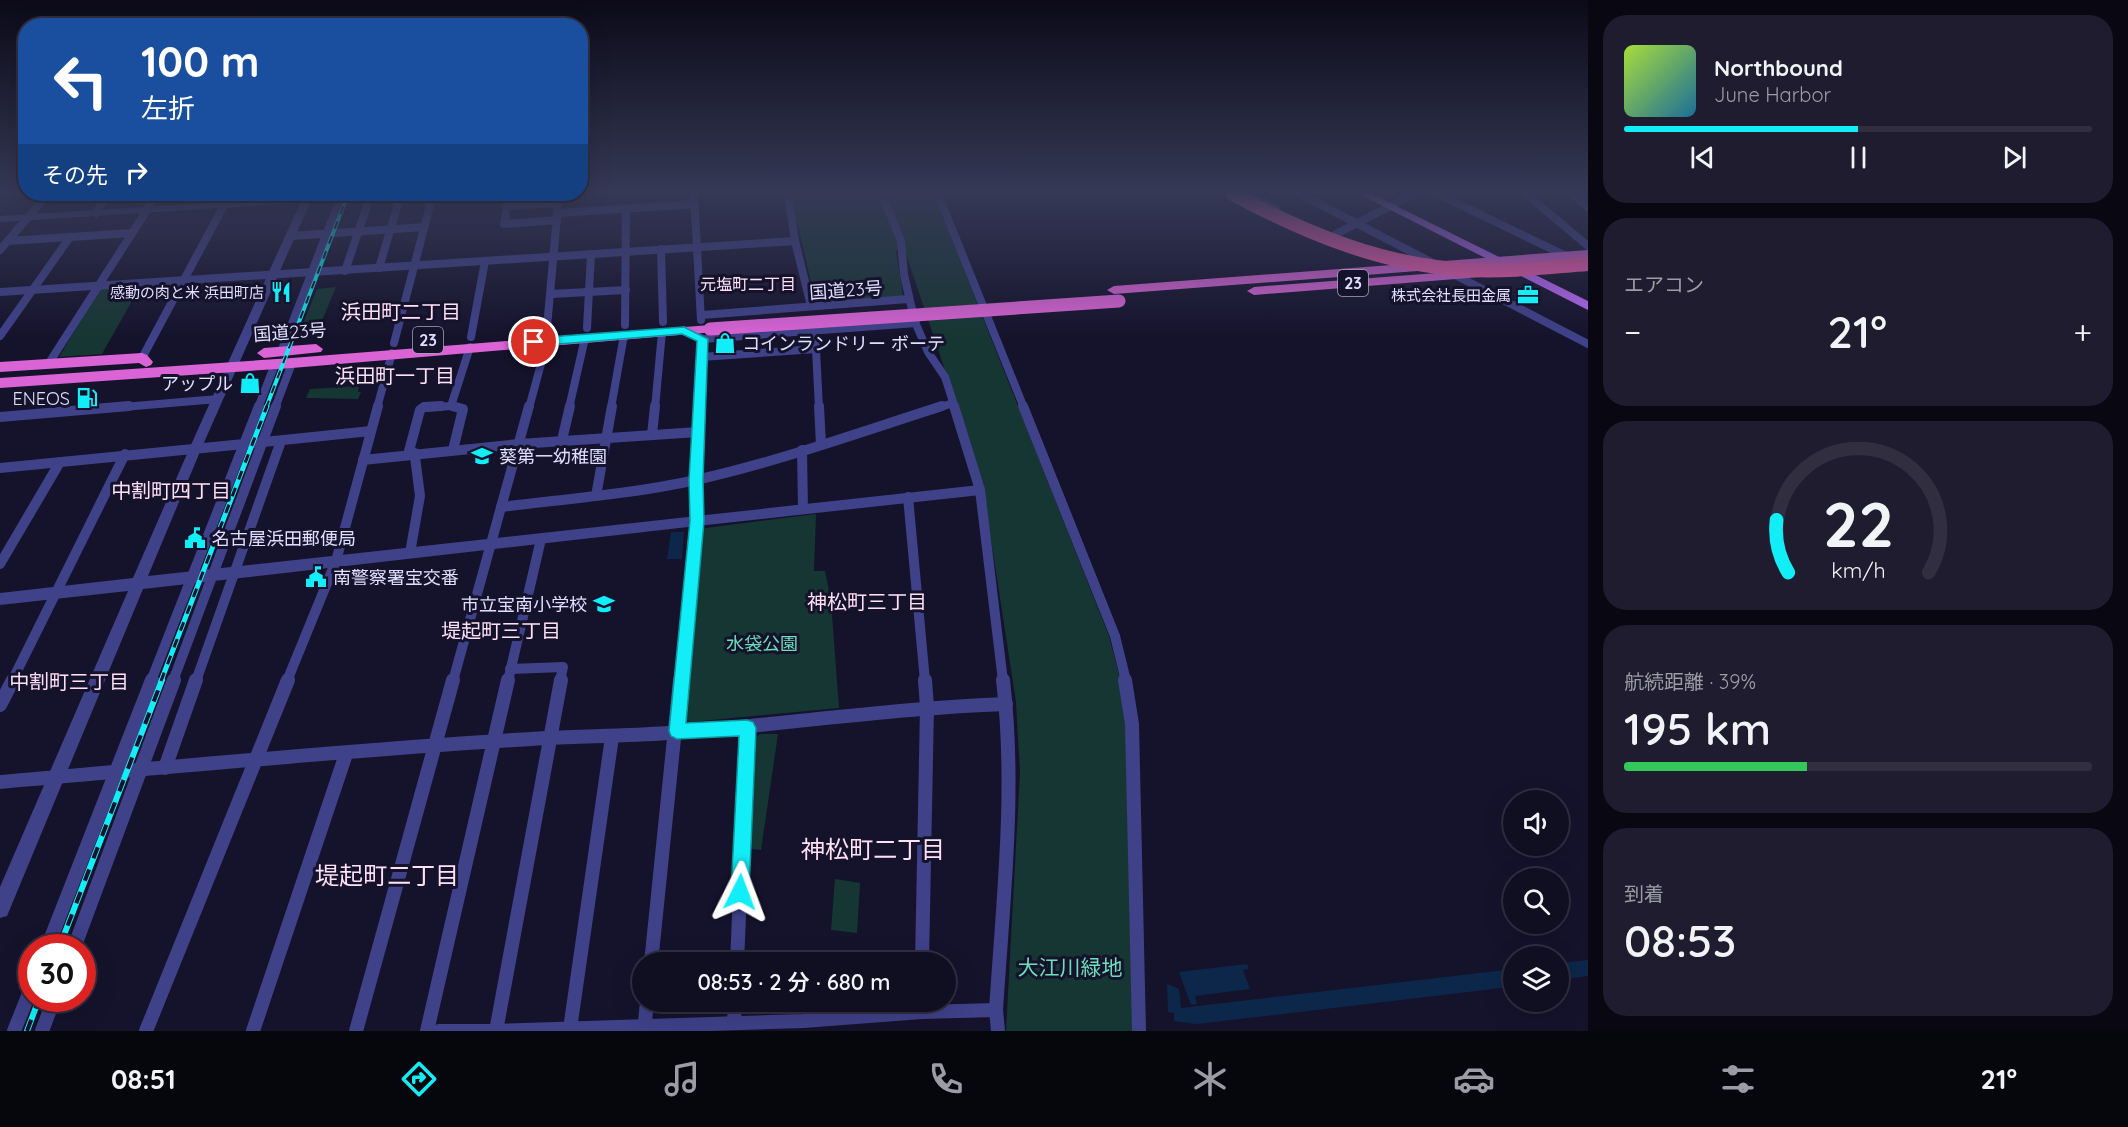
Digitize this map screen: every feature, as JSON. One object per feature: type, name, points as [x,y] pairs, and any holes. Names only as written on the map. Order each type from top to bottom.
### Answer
[{"type":"highway","points":[[1333,242],[1407,262],[1470,270],[1510,270],[1588,262]]},
{"type":"highway","points":[[1357,242],[1398,255],[1478,264],[1588,262]]},
{"type":"highway","name":"国道23号","points":[[1117,295],[1500,259],[1564,255],[1588,262]]},
{"type":"highway","name":"国道23号","points":[[0,374],[142,364],[278,358],[663,327],[1117,295],[1457,276],[1524,271],[1588,262]]},
{"type":"highway","name":"国道23号","points":[[663,327],[684,330],[705,324]]},
{"type":"highway","name":"国道23号","points":[[278,358],[292,363],[393,348]]},
{"type":"highway","points":[[0,391],[120,379],[142,364]]},
{"type":"highway","points":[[0,367],[46,371]]},
{"type":"highway","name":"国道23号","points":[[0,383],[46,371]]},
{"type":"main road","points":[[1466,242],[1588,306]]},
{"type":"main road","points":[[1524,271],[1588,300]]},
{"type":"street","points":[[0,336],[67,242]]},
{"type":"street","points":[[46,371],[126,242]]},
{"type":"street","points":[[142,364],[205,242]]},
{"type":"street","points":[[0,909],[140,584],[196,447],[288,242]]},
{"type":"street","points":[[53,934],[323,242]]},
{"type":"street","points":[[345,271],[354,242]]},
{"type":"street","points":[[379,268],[387,242]]},
{"type":"street","points":[[146,1031],[336,561],[420,242]]},
{"type":"street","points":[[356,1031],[547,336],[555,242]]},
{"type":"street","points":[[596,496],[624,330],[626,242]]},
{"type":"street","points":[[652,952],[677,731],[697,521],[696,480],[701,357],[705,324],[699,242]]},
{"type":"street","points":[[0,292],[774,242]]},
{"type":"street","points":[[795,242],[812,306]]},
{"type":"street","points":[[900,242],[908,298],[935,367],[945,377],[980,490],[1006,704],[1008,760],[1006,848],[996,1010],[998,1031]]},
{"type":"street","points":[[957,242],[1114,636],[1126,682],[1132,724],[1139,1031]]},
{"type":"street","points":[[1351,242],[1397,268]]},
{"type":"street","points":[[1392,242],[1436,265]]},
{"type":"street","points":[[1537,242],[1564,255]]},
{"type":"street","points":[[652,435],[663,327],[661,249]]},
{"type":"street","points":[[562,440],[586,333],[591,254]]},
{"type":"street","points":[[451,406],[470,342],[485,261]]},
{"type":"street","points":[[1457,276],[1588,344]]},
{"type":"street","points":[[551,294],[626,290]]},
{"type":"street","points":[[705,324],[812,306],[908,298]]},
{"type":"street","points":[[705,324],[814,330],[916,322]]},
{"type":"street","points":[[814,330],[820,445]]},
{"type":"street","points":[[701,357],[816,349]]},
{"type":"street","points":[[79,934],[292,363]]},
{"type":"street","points":[[0,417],[218,399]]},
{"type":"street","points":[[501,507],[596,496],[696,480],[820,445],[953,403]]},
{"type":"street","points":[[416,455],[409,451],[420,410],[424,407],[451,406],[463,409],[453,450]]},
{"type":"street","points":[[0,468],[371,430]]},
{"type":"street","points":[[363,460],[562,440],[698,432]]},
{"type":"street","points":[[165,768],[281,441]]},
{"type":"street","points":[[802,450],[803,509]]},
{"type":"street","points":[[0,705],[125,454]]},
{"type":"street","points":[[410,553],[420,496],[416,455]]},
{"type":"street","points":[[0,564],[60,462]]},
{"type":"street","points":[[0,599],[980,490]]},
{"type":"street","points":[[909,497],[927,707],[922,952]]},
{"type":"street","points":[[427,1031],[541,538]]},
{"type":"street","points":[[496,1031],[563,668],[510,669]]},
{"type":"street","points":[[0,782],[257,759],[549,738],[612,737],[747,728],[927,707],[1006,704]]},
{"type":"street","points":[[737,952],[747,728]]},
{"type":"street","points":[[570,1029],[612,737]]},
{"type":"street","points":[[253,1031],[346,754]]},
{"type":"street","points":[[956,1008],[996,1010]]},
{"type":"street","points":[[14,1031],[22,1012]]},
{"type":"street","points":[[42,1031],[49,1012]]},
{"type":"street","points":[[644,1029],[646,1012]]},
{"type":"street","points":[[735,1012],[735,1023]]},
{"type":"street","points":[[439,1031],[644,1029],[735,1023],[803,1026],[891,1012]]},
{"type":"green space","points":[[802,242],[897,242],[899,247],[896,251],[903,296],[816,304]]},
{"type":"green space","name":"大江川緑地","points":[[902,242],[953,242],[1109,636],[1121,682],[1126,720],[1133,1031],[1006,1031],[1020,772],[1016,702],[982,481]]},
{"type":"green space","points":[[141,285],[102,354],[59,357],[100,288]]},
{"type":"green space","points":[[336,287],[318,330],[300,331],[317,289]]},
{"type":"green space","points":[[359,386],[358,392],[361,392],[358,399],[306,398],[310,389]]},
{"type":"green space","name":"水袋公園","points":[[816,514],[814,571],[825,571],[831,601],[839,708],[690,722],[684,719],[698,529]]},
{"type":"green space","points":[[760,734],[778,734],[761,850],[751,849],[756,737]]},
{"type":"green space","points":[[835,879],[860,883],[857,933],[831,930]]},
{"type":"water","points":[[671,532],[684,532],[682,559],[667,559]]},
{"type":"water","points":[[1588,960],[1588,976],[1569,979],[1569,962]]},
{"type":"water","points":[[1247,964],[1249,969],[1243,970],[1250,989],[1195,996],[1197,1004],[1191,1005],[1179,972]]},
{"type":"water","points":[[1503,970],[1503,987],[1197,1024],[1174,1021],[1174,1013],[1168,1012],[1167,984],[1179,989],[1181,1008]]},
{"type":"railway","points":[[266,408],[330,242]]},
{"type":"railway","points":[[161,681],[267,406]]},
{"type":"railway","points":[[64,934],[162,680]]},
{"type":"railway","points":[[27,1031],[34,1012]]},
{"type":"place","name":"感動の肉と米 浜田町店","points":[[281,292]]},
{"type":"place","name":"株式会社長田金属","points":[[1528,295]]},
{"type":"place","name":"コインランドリー ボーテ","points":[[725,343]]},
{"type":"place","name":"アップル","points":[[250,383]]},
{"type":"place","name":"ENEOS","points":[[87,398]]},
{"type":"place","name":"葵第一幼稚園","points":[[482,456]]},
{"type":"place","name":"名古屋浜田郵便局","points":[[195,538]]},
{"type":"place","name":"南警察署宝交番","points":[[316,577]]},
{"type":"place","name":"市立宝南小学校","points":[[604,604]]},
{"type":"district","name":"元塩町二丁目","points":[[748,284]]},
{"type":"district","name":"浜田町二丁目","points":[[401,311]]},
{"type":"district","name":"浜田町一丁目","points":[[395,375]]},
{"type":"district","name":"中割町四丁目","points":[[171,490]]},
{"type":"district","name":"神松町三丁目","points":[[867,601]]},
{"type":"district","name":"堤起町三丁目","points":[[501,630]]},
{"type":"district","name":"中割町三丁目","points":[[69,681]]},
{"type":"district","name":"神松町二丁目","points":[[873,849]]},
{"type":"district","name":"堤起町二丁目","points":[[387,875]]},
{"type":"route","points":[[534,342],[684,330],[703,339],[699,378],[697,521],[677,731],[747,728],[740,892]]}]
